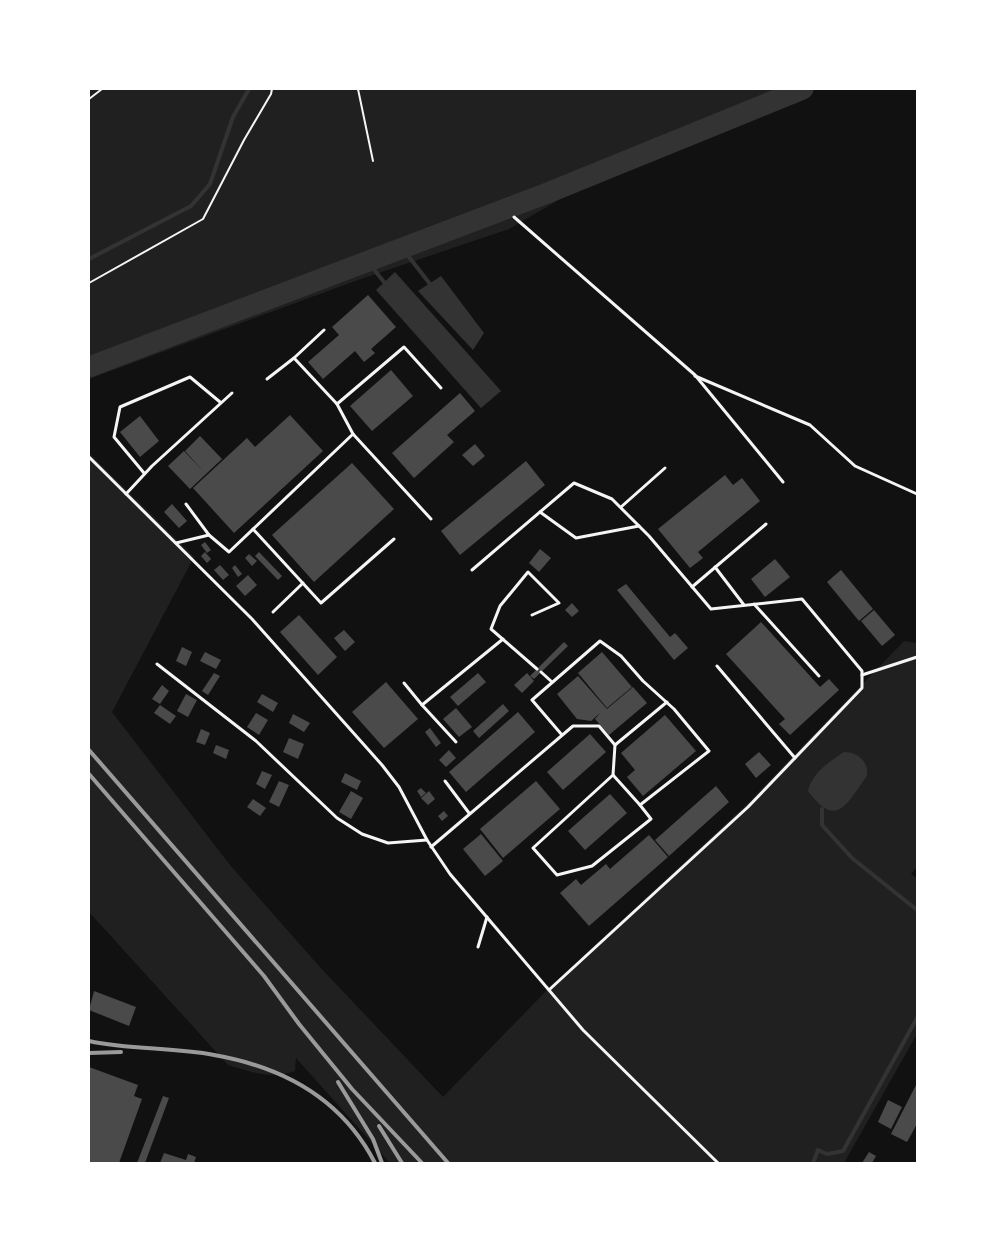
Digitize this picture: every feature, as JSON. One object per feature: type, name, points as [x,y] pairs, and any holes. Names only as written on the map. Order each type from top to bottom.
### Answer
[{"type":"lane","points":[[514,217],[695,375],[783,482]]},
{"type":"lane","points":[[267,379],[294,358],[324,330]]},
{"type":"lane","points":[[337,404],[404,347],[441,388]]},
{"type":"lane","points":[[294,358],[337,404],[353,434],[431,519]]},
{"type":"lane","points":[[695,375],[810,425],[855,466],[917,494]]},
{"type":"lane","points":[[144,473],[114,437],[120,407],[190,377],[220,402]]},
{"type":"lane","points":[[126,494],[144,473],[232,393]]},
{"type":"lane","points":[[186,504],[209,535],[229,552],[353,434]]},
{"type":"lane","points":[[89,457],[252,620],[382,765],[399,787],[431,847],[450,874],[583,1030],[718,1163]]},
{"type":"lane","points":[[621,507],[665,468]]},
{"type":"lane","points":[[472,570],[574,483],[612,499],[621,507],[711,609],[802,598],[862,671],[862,688],[748,807],[550,989]]},
{"type":"lane","points":[[540,512],[576,538],[639,526]]},
{"type":"lane","points":[[692,586],[766,524]]},
{"type":"lane","points":[[253,529],[322,603],[394,539]]},
{"type":"lane","points":[[176,543],[209,535]]},
{"type":"lane","points":[[715,567],[744,605]]},
{"type":"lane","points":[[532,615],[559,603],[528,572],[500,606],[491,629],[537,669]]},
{"type":"lane","points":[[273,612],[303,583]]},
{"type":"lane","points":[[753,604],[819,676]]},
{"type":"lane","points":[[422,705],[503,640]]},
{"type":"lane","points":[[562,736],[532,700],[600,641],[622,656],[667,702],[709,751],[640,806]]},
{"type":"lane","points":[[862,675],[917,657]]},
{"type":"lane","points":[[157,664],[256,741],[337,818],[353,829],[362,834],[388,842],[427,840]]},
{"type":"lane","points":[[717,666],[795,758]]},
{"type":"lane","points":[[541,672],[552,682]]},
{"type":"lane","points":[[404,683],[456,742]]},
{"type":"lane","points":[[615,745],[667,702]]},
{"type":"lane","points":[[431,847],[573,726],[599,726],[615,745],[613,775],[533,848],[557,875],[592,866],[650,820],[613,775]]},
{"type":"lane","points":[[445,781],[469,813]]},
{"type":"lane","points":[[478,947],[487,916]]},
{"type":"path","points":[[89,99],[102,89]]},
{"type":"path","points":[[89,283],[93,279],[203,219],[272,89]]},
{"type":"path","points":[[358,89],[372,161]]},
{"type":"shaded area","points":[[89,89],[804,89],[636,155],[509,229],[358,280],[89,379]]},
{"type":"shaded area","points":[[395,272],[501,391],[481,408],[376,290]]},
{"type":"shaded area","points":[[441,276],[484,333],[473,350],[418,291]]},
{"type":"shaded area","points":[[89,453],[194,557],[112,712],[230,865],[318,965],[443,1097],[550,987],[747,804],[904,641],[917,643],[917,867],[911,874],[917,878],[917,1034],[844,1163],[390,1163],[296,1058],[295,1071],[278,1075],[262,1074],[228,1065],[89,912]]},
{"type":"shaded area","points":[[844,752],[849,752],[862,759],[866,766],[867,776],[847,803],[834,811],[826,809],[818,803],[808,791],[817,773]]},
{"type":"building","points":[[368,295],[396,327],[371,349],[375,353],[364,362],[355,351],[323,379],[308,362],[339,335],[332,327]]},
{"type":"building","points":[[391,370],[413,396],[372,431],[350,406]]},
{"type":"building","points":[[460,393],[475,411],[447,435],[454,442],[414,478],[392,453]]},
{"type":"building","points":[[290,415],[323,451],[234,533],[193,488],[247,438],[255,447]]},
{"type":"building","points":[[140,416],[159,441],[140,457],[120,432]]},
{"type":"building","points":[[200,436],[222,459],[190,489],[168,466],[184,451],[204,472],[185,451]]},
{"type":"building","points":[[475,444],[485,456],[473,466],[462,455]]},
{"type":"building","points":[[526,461],[545,485],[460,555],[441,531]]},
{"type":"building","points":[[352,463],[394,509],[314,582],[272,535]]},
{"type":"building","points":[[725,475],[733,485],[742,478],[760,501],[698,552],[703,558],[690,568],[658,529]]},
{"type":"building","points":[[172,504],[187,521],[179,528],[164,512]]},
{"type":"building","points":[[205,542],[211,550],[207,553],[201,545]]},
{"type":"building","points":[[540,549],[551,558],[539,572],[529,563]]},
{"type":"building","points":[[205,552],[211,559],[207,563],[201,556]]},
{"type":"building","points":[[259,552],[282,576],[278,580],[255,556]]},
{"type":"building","points":[[249,554],[257,561],[252,566],[245,558]]},
{"type":"building","points":[[775,559],[790,577],[765,597],[751,579]]},
{"type":"building","points":[[220,565],[229,575],[223,580],[214,570]]},
{"type":"building","points":[[235,565],[242,574],[238,577],[232,568]]},
{"type":"building","points":[[841,570],[873,609],[859,621],[827,582]]},
{"type":"building","points":[[248,575],[257,585],[245,596],[236,586]]},
{"type":"building","points":[[626,584],[670,637],[675,633],[688,648],[674,660],[617,590]]},
{"type":"building","points":[[572,603],[579,611],[572,617],[565,610]]},
{"type":"building","points":[[874,610],[895,635],[882,646],[861,621]]},
{"type":"building","points":[[299,615],[337,657],[318,675],[280,632]]},
{"type":"building","points":[[761,622],[820,687],[829,679],[839,690],[790,735],[779,724],[785,719],[726,654]]},
{"type":"building","points":[[344,630],[355,642],[345,651],[334,638]]},
{"type":"building","points":[[564,642],[568,646],[534,679],[530,676]]},
{"type":"building","points":[[182,647],[192,652],[186,666],[176,661]]},
{"type":"building","points":[[205,652],[221,660],[216,669],[200,661]]},
{"type":"building","points":[[602,652],[632,687],[607,708],[578,673]]},
{"type":"building","points":[[214,673],[220,676],[208,695],[202,691]]},
{"type":"building","points":[[478,673],[486,682],[458,706],[450,697]]},
{"type":"building","points":[[527,673],[534,681],[522,693],[514,685]]},
{"type":"building","points":[[578,676],[607,709],[633,687],[647,703],[609,735],[595,719],[600,713],[591,721],[577,719],[557,694]]},
{"type":"building","points":[[386,682],[418,719],[384,748],[352,712]]},
{"type":"building","points":[[162,685],[169,691],[160,704],[152,699]]},
{"type":"building","points":[[186,694],[197,700],[188,717],[177,711]]},
{"type":"building","points":[[262,694],[278,703],[273,712],[257,702]]},
{"type":"building","points":[[503,704],[509,711],[479,738],[473,731]]},
{"type":"building","points":[[160,705],[176,716],[170,724],[154,713]]},
{"type":"building","points":[[456,708],[472,727],[459,737],[443,719]]},
{"type":"building","points":[[518,712],[535,732],[466,792],[449,772]]},
{"type":"building","points":[[256,713],[268,720],[259,735],[247,727]]},
{"type":"building","points":[[293,714],[310,723],[304,732],[289,723]]},
{"type":"building","points":[[665,715],[696,751],[643,796],[627,777],[635,770],[621,753]]},
{"type":"building","points":[[430,728],[441,743],[436,747],[425,732]]},
{"type":"building","points":[[201,729],[210,733],[205,745],[196,742]]},
{"type":"building","points":[[590,734],[606,752],[563,790],[547,772]]},
{"type":"building","points":[[289,738],[304,744],[298,759],[283,752]]},
{"type":"building","points":[[216,745],[229,750],[226,759],[213,753]]},
{"type":"building","points":[[449,750],[456,758],[446,767],[439,760]]},
{"type":"building","points":[[759,752],[771,765],[756,778],[745,764]]},
{"type":"building","points":[[262,771],[272,775],[265,789],[256,784]]},
{"type":"building","points":[[345,773],[361,781],[357,790],[341,782]]},
{"type":"building","points":[[279,781],[289,785],[279,807],[269,802]]},
{"type":"building","points":[[536,781],[560,809],[503,858],[480,829]]},
{"type":"building","points":[[716,786],[729,802],[669,856],[655,840]]},
{"type":"building","points":[[421,788],[426,793],[421,797],[417,791]]},
{"type":"building","points":[[351,791],[363,798],[351,819],[339,812]]},
{"type":"building","points":[[429,791],[435,799],[428,805],[421,798]]},
{"type":"building","points":[[610,794],[627,813],[585,850],[568,831]]},
{"type":"building","points":[[253,799],[266,808],[260,816],[247,807]]},
{"type":"building","points":[[444,811],[448,816],[442,821],[438,816]]},
{"type":"building","points":[[481,834],[503,861],[485,876],[463,849]]},
{"type":"building","points":[[649,835],[668,857],[589,926],[560,893],[576,879],[581,885],[606,864],[610,869]]},
{"type":"building","points":[[94,991],[136,1007],[129,1026],[89,1010]]},
{"type":"building","points":[[89,1067],[138,1085],[134,1096],[142,1099],[119,1163],[89,1163]]},
{"type":"building","points":[[917,1083],[917,1124],[907,1142],[891,1134]]},
{"type":"building","points":[[163,1096],[169,1098],[145,1163],[137,1163]]},
{"type":"building","points":[[888,1100],[902,1107],[891,1129],[878,1122]]},
{"type":"building","points":[[869,1152],[876,1156],[872,1163],[862,1163]]},
{"type":"building","points":[[164,1153],[186,1160],[188,1154],[196,1157],[194,1163],[160,1163]]},
{"type":"waterway","points":[[89,259],[191,206],[210,184],[233,117],[249,89]]},
{"type":"waterway","points":[[89,367],[545,194],[803,89]]},
{"type":"waterway","points":[[402,248],[430,284]]},
{"type":"waterway","points":[[367,261],[384,282]]},
{"type":"waterway","points":[[822,809],[822,825],[852,858],[917,910]]},
{"type":"waterway","points":[[813,1163],[818,1150],[827,1154],[843,1151],[917,1018]]},
{"type":"railway","points":[[89,750],[448,1163]]},
{"type":"railway","points":[[89,774],[264,976],[299,1024],[352,1089],[422,1163]]},
{"type":"railway","points":[[89,1041],[120,1046],[198,1052],[239,1060],[264,1068],[287,1078],[328,1104],[346,1121],[361,1140],[375,1163]]},
{"type":"railway","points":[[89,1053],[121,1052]]},
{"type":"railway","points":[[338,1082],[373,1139],[382,1163]]},
{"type":"railway","points":[[379,1126],[402,1163]]}]
